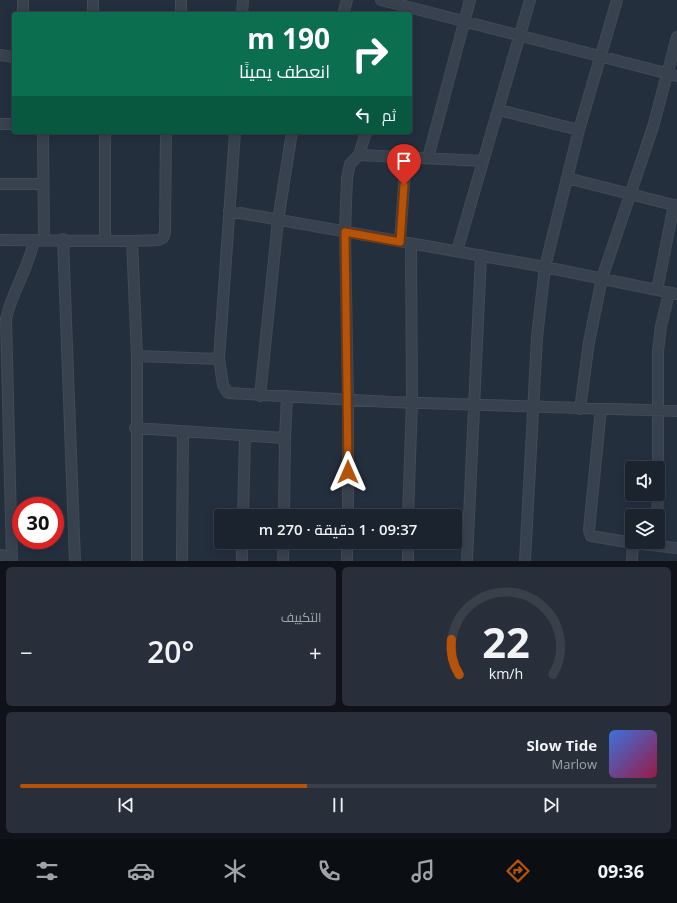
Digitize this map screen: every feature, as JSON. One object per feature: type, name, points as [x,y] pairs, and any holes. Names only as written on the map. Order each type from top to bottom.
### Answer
[{"type":"street","points":[[22,12],[23,0]]},
{"type":"street","points":[[93,0],[93,12]]},
{"type":"street","points":[[181,12],[182,0]]},
{"type":"street","points":[[242,12],[243,0]]},
{"type":"street","points":[[344,12],[347,0]]},
{"type":"street","points":[[381,0],[672,75]]},
{"type":"street","points":[[428,158],[470,0]]},
{"type":"street","points":[[457,251],[530,0]]},
{"type":"street","points":[[525,561],[532,407],[537,337],[545,267],[579,130],[617,0]]},
{"type":"street","points":[[580,409],[590,342],[602,278],[630,193],[672,75],[677,37]]},
{"type":"street","points":[[0,55],[12,57]]},
{"type":"street","points":[[499,110],[579,130]]},
{"type":"street","points":[[0,124],[12,124]]},
{"type":"street","points":[[0,555],[12,559],[3,329],[8,310],[39,240],[44,184],[43,134]]},
{"type":"street","points":[[105,134],[105,240]]},
{"type":"street","points":[[0,240],[63,239],[132,241],[158,240],[163,238],[165,233],[166,134]]},
{"type":"street","points":[[235,134],[219,359],[223,385],[228,393],[348,400],[580,409],[677,411]]},
{"type":"street","points":[[260,396],[278,220],[292,134]]},
{"type":"street","points":[[348,509],[345,232],[348,170],[350,164],[359,155],[365,134]]},
{"type":"street","points":[[359,155],[483,161]]},
{"type":"street","points":[[400,242],[406,157]]},
{"type":"street","points":[[567,178],[675,205],[656,290]]},
{"type":"street","points":[[0,184],[44,184]]},
{"type":"street","points":[[229,211],[411,244],[481,255],[602,278],[673,294],[659,338],[658,461]]},
{"type":"street","points":[[63,239],[75,561]]},
{"type":"street","points":[[132,241],[137,356],[135,428],[137,561]]},
{"type":"street","points":[[408,509],[412,402],[411,244]]},
{"type":"street","points":[[467,561],[481,255]]},
{"type":"street","points":[[137,356],[219,359]]},
{"type":"street","points":[[284,509],[284,438],[287,396]]},
{"type":"street","points":[[601,409],[590,534],[595,538],[625,542]]},
{"type":"street","points":[[135,428],[284,438]]},
{"type":"street","points":[[182,561],[183,432]]},
{"type":"street","points":[[243,509],[245,436]]},
{"type":"street","points":[[462,535],[468,535]]},
{"type":"street","points":[[665,546],[677,548]]},
{"type":"street","points":[[242,549],[242,561]]},
{"type":"street","points":[[283,561],[284,549]]},
{"type":"street","points":[[347,549],[347,561]]},
{"type":"street","points":[[408,549],[408,561]]},
{"type":"street","points":[[632,561],[633,549]]},
{"type":"route","points":[[348,472],[345,232],[400,242],[404,185]]}]
